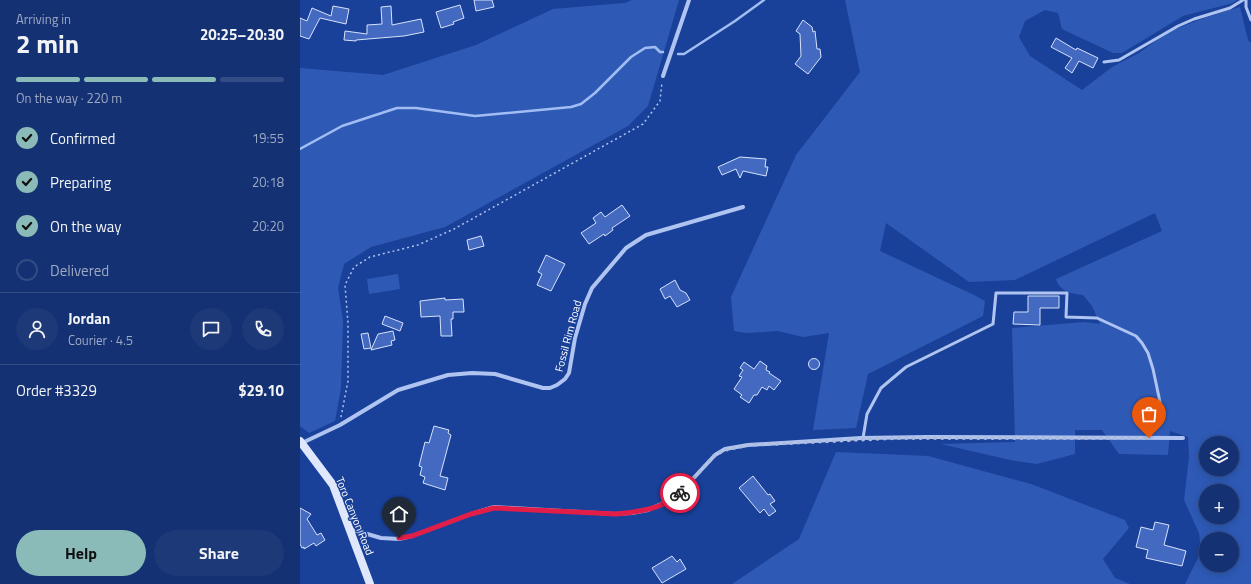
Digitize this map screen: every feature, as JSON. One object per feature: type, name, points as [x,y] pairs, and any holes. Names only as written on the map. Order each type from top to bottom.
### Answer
[{"type":"street","points":[[663,76],[689,0]]},
{"type":"street","name":"Fossil Rim Road","points":[[301,442],[340,425],[398,390],[448,375],[472,373],[495,374],[543,388],[550,388],[557,385],[565,379],[569,373],[584,304],[592,288],[626,248],[646,235],[743,207]]},
{"type":"street","points":[[349,528],[381,538],[399,538],[412,536],[471,514],[494,508],[616,514],[632,513],[655,507],[676,497],[712,458],[725,450],[748,445],[863,438],[1183,438]]},
{"type":"street","name":"Toro Canyon Road","points":[[301,442],[333,485],[370,584]]},
{"type":"lane","points":[[1104,62],[1119,60],[1178,26],[1194,19],[1230,8],[1244,0],[1251,20]]},
{"type":"lane","points":[[863,438],[867,414],[881,388],[906,367],[993,324],[996,293],[1067,294],[1066,317],[1097,318],[1136,336],[1148,352],[1160,402],[1158,416],[1149,438]]},
{"type":"path","points":[[340,425],[348,381],[348,323],[345,285],[354,267],[370,257],[418,245],[454,229],[643,124],[660,101],[663,76]]},
{"type":"shaded area","points":[[632,0],[679,0],[648,106],[628,126],[445,227],[371,247],[344,264],[338,288],[343,321],[341,388],[335,421],[309,433],[300,426],[300,68],[383,75],[476,45],[553,9],[625,3]]},
{"type":"shaded area","points":[[845,0],[1237,0],[1233,3],[1183,16],[1122,53],[1113,53],[1062,29],[1058,13],[1045,10],[1025,21],[1019,37],[1030,56],[1082,90],[1112,67],[1139,53],[1168,32],[1204,18],[1240,7],[1248,40],[1251,43],[1251,584],[1185,584],[1199,556],[1199,572],[1239,572],[1239,532],[1199,533],[1184,500],[1189,457],[1188,437],[1170,431],[1168,455],[1119,454],[1102,430],[1075,430],[1075,454],[1037,464],[1010,460],[941,444],[1015,442],[1012,328],[1084,322],[1100,324],[1092,306],[1083,295],[1066,291],[1060,286],[1056,279],[1162,231],[1155,213],[1015,280],[969,282],[886,223],[880,251],[985,301],[983,316],[868,374],[856,428],[813,430],[829,333],[803,337],[778,331],[746,333],[734,331],[731,297],[796,155],[860,72]]},
{"type":"shaded area","points":[[398,274],[400,289],[369,294],[367,279]]},
{"type":"shaded area","points":[[836,452],[928,456],[1031,484],[1125,520],[1129,528],[1103,559],[1115,578],[1130,584],[732,584],[799,539]]},
{"type":"building","points":[[474,0],[492,0],[494,7],[476,11]]},
{"type":"building","points":[[460,5],[464,18],[453,22],[454,24],[441,28],[436,12]]},
{"type":"building","points":[[333,6],[349,9],[346,24],[320,18],[309,39],[300,36],[300,18],[307,21],[312,8],[331,16]]},
{"type":"building","points":[[391,6],[392,25],[421,19],[424,32],[404,36],[356,41],[344,40],[345,31],[367,34],[367,25],[382,24],[381,7]]},
{"type":"building","points":[[803,20],[812,27],[813,32],[815,31],[817,49],[820,49],[821,57],[808,74],[795,64],[801,56],[800,34],[796,31]]},
{"type":"building","points":[[1056,38],[1076,50],[1077,48],[1098,58],[1093,68],[1079,61],[1072,73],[1065,68],[1072,58],[1051,47]]},
{"type":"building","points":[[740,157],[766,159],[765,167],[768,167],[766,176],[743,171],[740,178],[736,169],[722,175],[718,167]]},
{"type":"building","points":[[622,205],[630,216],[612,228],[613,230],[605,236],[604,234],[589,244],[581,233],[596,223],[593,218],[601,212],[605,217]]},
{"type":"building","points":[[481,236],[484,246],[469,250],[467,240]]},
{"type":"building","points":[[546,255],[565,264],[551,291],[537,285],[542,274],[538,272]]},
{"type":"building","points":[[675,280],[680,290],[686,293],[690,300],[677,307],[670,296],[665,299],[660,289]]},
{"type":"building","points":[[1028,296],[1059,296],[1059,308],[1040,308],[1040,325],[1013,324],[1014,312],[1028,312]]},
{"type":"building","points":[[445,298],[445,300],[463,299],[464,312],[453,312],[453,319],[451,319],[452,336],[441,336],[440,316],[421,317],[420,301]]},
{"type":"building","points":[[385,316],[403,323],[400,331],[382,324]]},
{"type":"building","points":[[393,331],[395,340],[391,341],[392,345],[371,350],[378,334]]},
{"type":"building","points":[[368,333],[371,348],[364,349],[361,334]]},
{"type":"building","points":[[814,358],[818,360],[820,364],[818,368],[814,370],[810,368],[808,364],[810,360]]},
{"type":"building","points":[[760,361],[767,366],[766,370],[770,372],[769,373],[781,381],[774,390],[769,386],[767,390],[762,387],[749,403],[740,397],[742,395],[734,389],[742,377],[739,376],[743,370],[740,368],[744,362],[754,369]]},
{"type":"building","points":[[434,426],[449,430],[448,433],[451,435],[440,476],[448,478],[445,490],[423,483],[425,477],[420,475],[422,467],[419,466],[425,442],[429,443]]},
{"type":"building","points":[[753,476],[768,495],[770,494],[775,501],[770,504],[776,511],[769,516],[764,509],[760,513],[739,488]]},
{"type":"building","points":[[300,508],[311,514],[307,519],[317,535],[321,533],[325,540],[316,546],[314,543],[304,549],[304,547],[302,548],[300,544]]},
{"type":"building","points":[[1155,522],[1169,525],[1164,545],[1186,551],[1182,566],[1146,558],[1148,550],[1136,547],[1141,527],[1153,530]]},
{"type":"building","points":[[672,556],[677,562],[680,559],[686,569],[662,583],[652,568]]},
{"type":"waterway","points":[[678,54],[684,54],[764,0]]},
{"type":"waterway","points":[[300,149],[342,126],[397,108],[416,108],[475,116],[571,107],[581,104],[595,93],[631,57],[645,48],[655,47],[660,52],[663,52]]},
{"type":"way so far","points":[[680,493],[715,455],[736,446],[861,438],[1149,438]]},
{"type":"route","points":[[399,538],[412,536],[482,510],[494,508],[616,514],[632,513],[648,510],[662,505],[680,493]]}]
